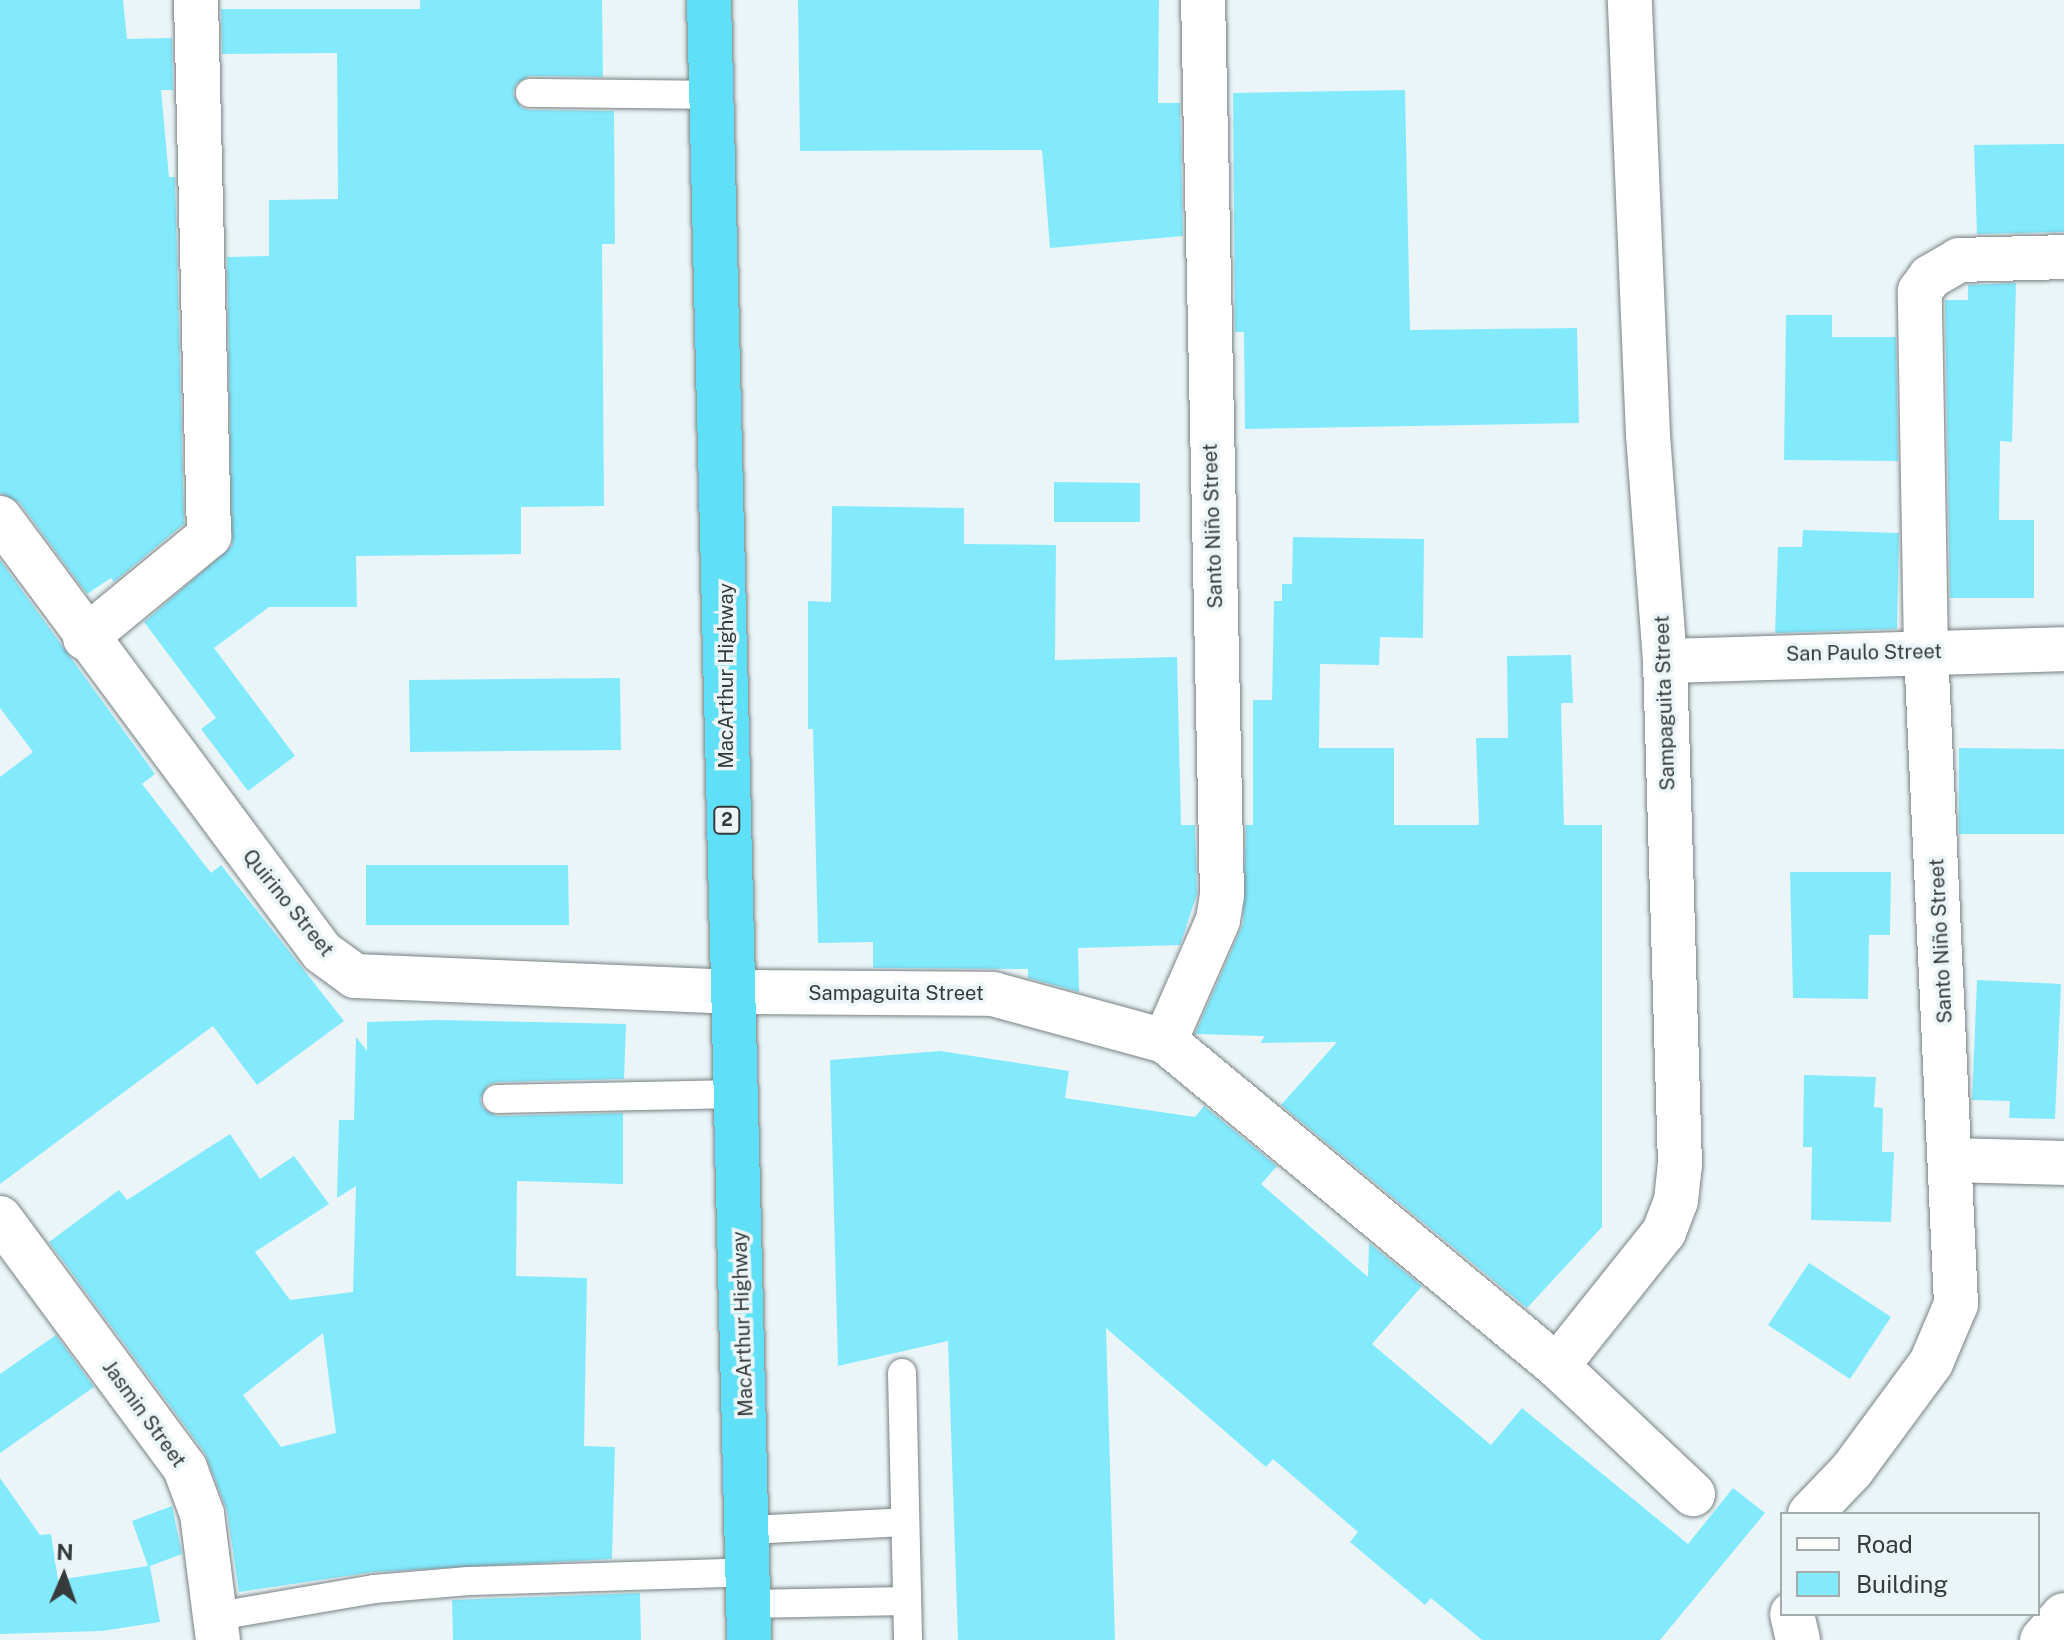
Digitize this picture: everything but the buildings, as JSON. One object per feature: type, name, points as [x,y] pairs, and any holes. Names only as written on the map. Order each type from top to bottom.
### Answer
[{"type":"highway","name":"MacArthur Highway","points":[[709,0],[750,1586]]},
{"type":"street","points":[[85,638],[209,536],[196,0]]},
{"type":"street","name":"Santo Niño Street","points":[[1165,1041],[1218,920],[1222,896],[1203,0]]},
{"type":"street","name":"Sampaguita Street","points":[[1557,1366],[1664,1232],[1676,1201],[1680,1165],[1665,661],[1648,435],[1630,0]]},
{"type":"street","name":"Santo Niño Street","points":[[1812,1512],[1852,1470],[1931,1363],[1956,1304],[1952,1160],[1926,652],[1917,320],[1925,284],[1959,260],[2064,257]]},
{"type":"street","name":"Quirino Street","points":[[0,518],[85,638],[322,952],[355,976],[736,992]]},
{"type":"street","name":"San Paulo Street","points":[[1665,661],[2064,649]]},
{"type":"street","name":"Sampaguita Street","points":[[736,992],[993,994],[1165,1041],[1557,1366],[1693,1494]]},
{"type":"street","points":[[1952,1160],[2064,1163]]},
{"type":"street","name":"Jasmin Street","points":[[0,1218],[185,1468],[202,1514],[218,1628]]},
{"type":"street","points":[[2042,1640],[2064,1615]]},
{"type":"lane","points":[[530,93],[712,95]]},
{"type":"lane","points":[[497,1099],[736,1094]]},
{"type":"lane","points":[[902,1373],[908,1640]]},
{"type":"lane","points":[[750,1586],[905,1522]]},
{"type":"lane","points":[[218,1628],[374,1589],[469,1581],[750,1586],[907,1601]]}]
